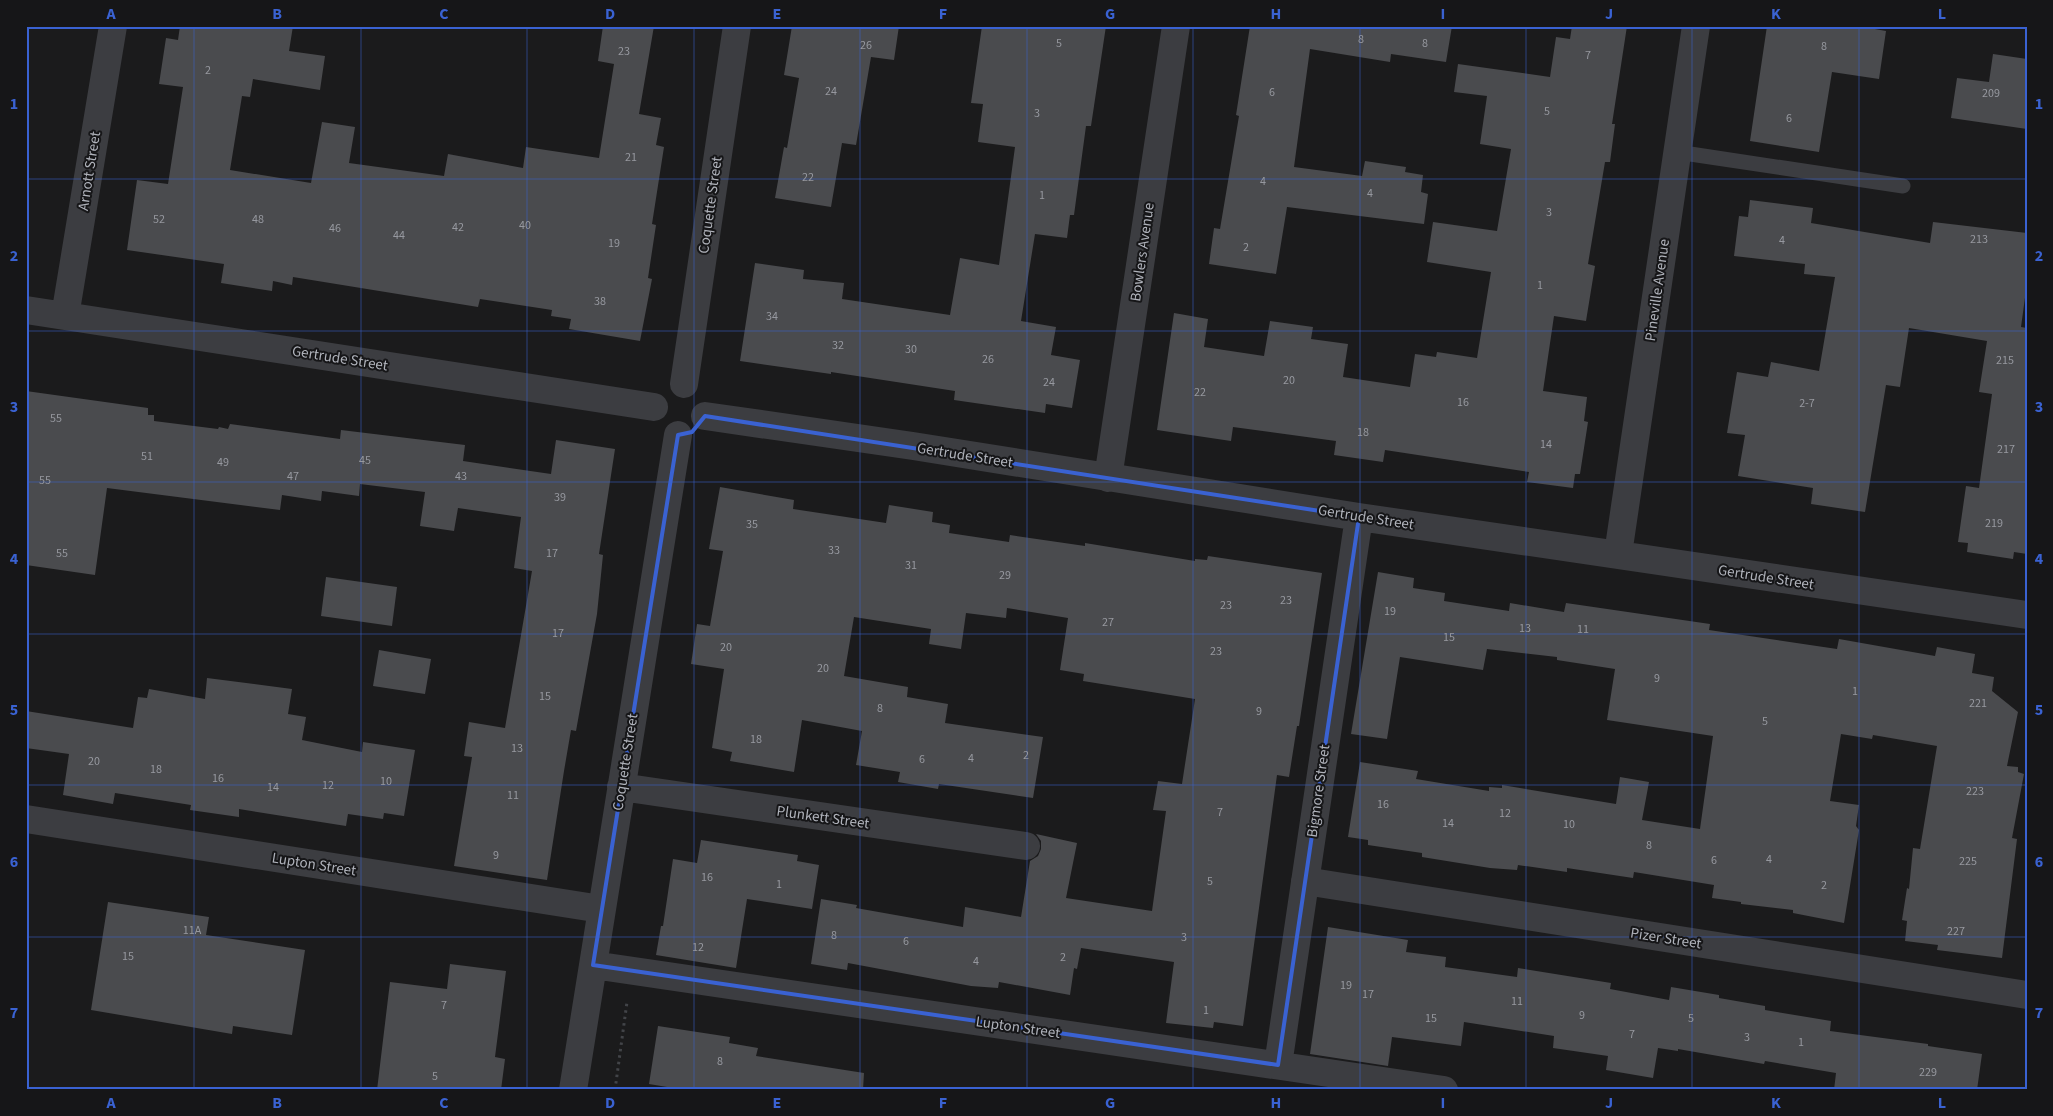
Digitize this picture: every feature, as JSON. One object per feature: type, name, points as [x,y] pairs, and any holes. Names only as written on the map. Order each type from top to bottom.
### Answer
[{"type":"street","name":"Arnott Street","points":[[65,316],[114,26]]},
{"type":"street","name":"Coquette Street","points":[[684,384],[737,26]]},
{"type":"street","name":"Bowlers Avenue","points":[[1108,478],[1176,26]]},
{"type":"street","name":"Pineville Avenue","points":[[1618,554],[1696,26]]},
{"type":"street","name":"Gertrude Street","points":[[26,310],[654,407]]},
{"type":"street","points":[[676,384],[684,384],[699,392],[704,399],[705,416],[692,432],[678,435],[663,429],[658,423],[654,407],[661,392],[676,384]]},
{"type":"street","name":"Gertrude Street","points":[[705,416],[913,446],[1359,516],[2027,615]]},
{"type":"street","name":"Coquette Street","points":[[573,1090],[678,435]]},
{"type":"street","name":"Bigmore Street","points":[[1278,1065],[1359,516]]},
{"type":"street","name":"Plunkett Street","points":[[621,787],[1026,846]]},
{"type":"street","name":"Lupton Street","points":[[26,819],[601,909]]},
{"type":"street","name":"Pizer Street","points":[[1305,881],[2027,995]]},
{"type":"street","name":"Lupton Street","points":[[593,965],[1444,1090]]},
{"type":"lane","points":[[1676,152],[1903,186]]},
{"type":"highlighted area","points":[[705,416],[1359,517],[1278,1065],[593,965],[678,435],[692,432]]},
{"type":"building","points":[[180,26],[293,26],[289,51],[325,56],[320,90],[253,79],[250,97],[242,96],[230,170],[311,183],[322,122],[355,127],[349,163],[444,176],[448,154],[523,168],[526,147],[599,158],[614,64],[598,61],[603,26],[654,26],[639,114],[661,118],[656,145],[664,147],[652,224],[656,225],[648,278],[652,279],[640,341],[569,329],[571,319],[551,316],[552,310],[480,299],[478,307],[293,277],[292,285],[273,281],[272,291],[221,283],[224,264],[127,250],[137,180],[168,184],[183,87],[159,84],[166,38],[178,40]]},
{"type":"building","points":[[792,26],[899,26],[894,60],[871,57],[856,145],[842,143],[831,207],[775,198],[784,147],[787,148],[799,78],[784,75]]},
{"type":"building","points":[[982,26],[1106,26],[1091,126],[1086,126],[1074,215],[1070,215],[1067,238],[1035,234],[1021,321],[1056,327],[1051,355],[1080,360],[1072,408],[1046,404],[1045,413],[954,400],[955,391],[831,372],[831,374],[740,361],[755,263],[804,270],[803,279],[844,283],[842,299],[950,315],[960,258],[999,265],[1015,147],[978,142],[983,104],[971,103]]},
{"type":"building","points":[[1250,26],[1452,26],[1446,62],[1391,54],[1390,62],[1310,49],[1294,167],[1362,176],[1365,161],[1406,167],[1405,172],[1423,175],[1421,192],[1428,194],[1424,224],[1287,207],[1276,274],[1209,264],[1214,228],[1220,229],[1239,116],[1236,115]]},
{"type":"building","points":[[1572,26],[1627,26],[1612,124],[1615,124],[1610,162],[1605,162],[1588,264],[1595,266],[1586,321],[1554,316],[1543,391],[1587,397],[1584,421],[1588,422],[1580,474],[1575,474],[1573,488],[1527,482],[1529,472],[1385,450],[1383,462],[1334,455],[1336,441],[1233,427],[1231,441],[1157,430],[1174,313],[1208,319],[1204,347],[1264,356],[1270,321],[1313,327],[1311,339],[1348,344],[1343,377],[1410,387],[1415,354],[1436,357],[1437,352],[1477,358],[1491,272],[1427,262],[1433,222],[1497,231],[1511,149],[1480,144],[1487,96],[1454,92],[1458,64],[1550,77],[1556,37],[1570,39]]},
{"type":"building","points":[[1767,26],[1858,26],[1886,31],[1879,79],[1832,72],[1819,152],[1750,141]]},
{"type":"building","points":[[1993,54],[2027,59],[2027,129],[1951,118],[1957,78],[1989,82]]},
{"type":"building","points":[[1750,200],[1813,208],[1811,223],[1930,243],[1933,222],[2027,233],[2027,283],[2021,327],[2027,328],[2027,554],[2014,552],[2013,559],[1967,552],[1968,543],[1958,542],[1966,486],[1979,488],[1992,394],[1979,392],[1987,341],[1909,328],[1900,387],[1886,385],[1865,512],[1811,504],[1813,488],[1738,476],[1745,435],[1727,433],[1737,372],[1768,377],[1771,362],[1819,371],[1835,277],[1804,274],[1805,264],[1734,256],[1739,216],[1748,217]]},
{"type":"building","points":[[26,391],[148,408],[148,415],[154,415],[154,421],[218,429],[219,427],[228,429],[230,424],[340,439],[341,430],[465,445],[463,461],[551,474],[556,440],[615,449],[599,554],[603,555],[597,614],[576,731],[571,730],[547,880],[454,866],[472,757],[464,756],[469,722],[505,728],[532,571],[514,568],[521,517],[458,508],[454,531],[420,526],[425,492],[360,484],[359,496],[322,491],[321,501],[282,495],[280,510],[107,488],[95,575],[26,565]]},
{"type":"building","points":[[720,487],[794,500],[793,509],[886,523],[889,505],[933,512],[932,522],[950,525],[949,533],[1009,542],[1010,535],[1085,546],[1085,543],[1195,561],[1195,559],[1207,560],[1208,556],[1322,573],[1299,726],[1297,726],[1289,777],[1277,775],[1243,1026],[1214,1022],[1213,1028],[1166,1023],[1174,962],[1081,948],[1077,969],[1074,968],[1070,995],[999,982],[998,988],[971,986],[848,963],[847,970],[811,964],[821,899],[857,905],[856,908],[963,927],[965,907],[1021,917],[1030,861],[1038,856],[1041,849],[1041,841],[1036,834],[1077,843],[1066,898],[1152,911],[1166,811],[1153,810],[1158,781],[1182,784],[1195,699],[1083,681],[1084,674],[1060,670],[1068,618],[1007,608],[1006,618],[966,613],[961,649],[929,644],[931,629],[854,617],[844,676],[908,687],[907,697],[948,704],[945,723],[1043,737],[1033,798],[939,784],[938,789],[898,782],[900,772],[856,765],[862,731],[802,720],[794,772],[730,761],[732,752],[712,748],[724,669],[691,664],[697,624],[710,626],[723,551],[709,549]]},
{"type":"building","points":[[1378,572],[1414,578],[1413,588],[1445,593],[1444,601],[1509,611],[1510,603],[1564,612],[1566,603],[1710,624],[1709,630],[1837,649],[1839,639],[1935,656],[1937,647],[1975,654],[1972,673],[1994,677],[1992,691],[2018,712],[2007,766],[2018,767],[2018,772],[2024,774],[2012,838],[2017,839],[2002,958],[1937,950],[1938,945],[1905,941],[1907,921],[1902,920],[1907,888],[1909,889],[1913,848],[1920,849],[1937,746],[1873,735],[1872,739],[1841,734],[1830,801],[1859,805],[1856,826],[1859,830],[1844,923],[1793,913],[1793,910],[1741,904],[1741,902],[1712,898],[1714,885],[1634,872],[1633,878],[1567,868],[1567,872],[1518,865],[1517,870],[1490,868],[1422,857],[1422,853],[1368,845],[1368,840],[1348,837],[1360,762],[1418,771],[1416,779],[1489,791],[1489,787],[1502,788],[1502,785],[1616,804],[1620,777],[1649,782],[1642,820],[1700,829],[1713,736],[1607,720],[1615,669],[1557,660],[1557,657],[1487,649],[1483,670],[1400,657],[1387,739],[1351,734]]},
{"type":"building","points":[[326,577],[397,587],[392,626],[321,616]]},
{"type":"building","points":[[379,650],[431,659],[425,694],[373,686]]},
{"type":"building","points":[[207,678],[292,689],[288,714],[306,717],[302,740],[362,752],[363,742],[415,750],[404,816],[384,813],[383,819],[348,814],[346,826],[239,809],[239,817],[190,810],[191,805],[115,793],[113,804],[63,795],[69,754],[26,748],[26,711],[133,728],[138,697],[147,698],[149,689],[205,699]]},
{"type":"building","points":[[701,840],[798,855],[797,861],[819,865],[812,909],[747,899],[736,968],[656,955],[661,926],[663,926],[673,859],[697,863]]},
{"type":"building","points":[[108,902],[209,917],[206,935],[305,950],[292,1035],[233,1026],[232,1034],[91,1010]]},
{"type":"building","points":[[1328,927],[1408,940],[1406,952],[1446,957],[1445,967],[1517,977],[1518,968],[1611,983],[1610,989],[1669,1000],[1671,987],[1719,995],[1719,998],[1765,1006],[1765,1010],[1831,1021],[1830,1031],[1928,1044],[1928,1046],[1982,1054],[1977,1090],[1834,1090],[1836,1073],[1765,1061],[1764,1064],[1678,1049],[1678,1051],[1658,1048],[1653,1078],[1606,1070],[1608,1056],[1553,1048],[1554,1036],[1464,1022],[1461,1046],[1392,1037],[1388,1066],[1310,1054]]},
{"type":"building","points":[[450,964],[506,971],[495,1057],[505,1059],[501,1090],[377,1090],[390,982],[447,989]]},
{"type":"building","points":[[658,1026],[730,1037],[729,1043],[758,1048],[756,1056],[864,1073],[863,1090],[685,1090],[649,1084]]}]
